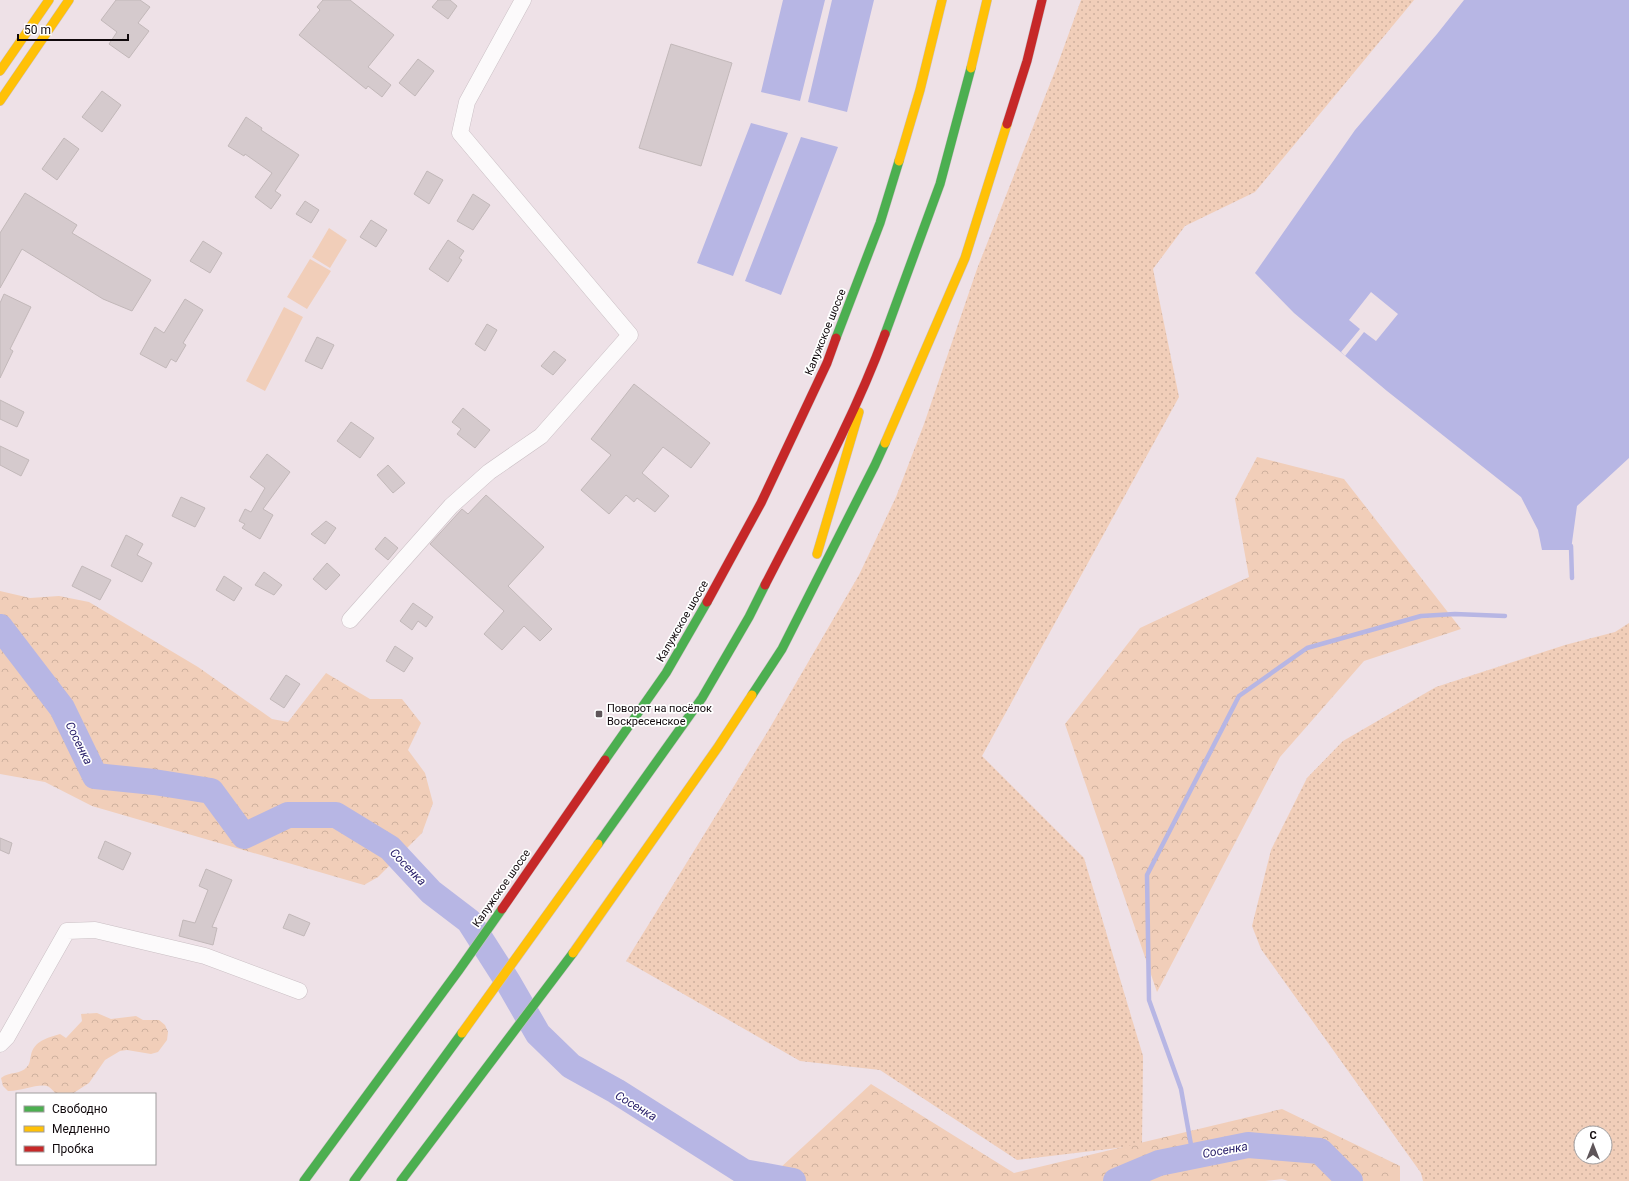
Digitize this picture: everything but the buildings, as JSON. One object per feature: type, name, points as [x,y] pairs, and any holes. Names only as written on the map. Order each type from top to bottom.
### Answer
[{"type":"main road","points":[[0,70],[49,0]]},
{"type":"main road","points":[[0,100],[69,0]]},
{"type":"main road","name":"Калужское шоссе","points":[[304,1181],[459,970],[666,673],[716,586],[757,510],[827,363],[880,223],[920,90],[942,0]]},
{"type":"main road","points":[[799,614],[828,519],[868,377],[940,184],[970,77],[987,0]]},
{"type":"main road","points":[[401,1181],[593,926],[718,747],[782,649],[875,464],[965,258],[1027,61],[1042,0]]},
{"type":"main road","points":[[354,1181],[557,902],[706,691],[749,617],[821,476],[868,377]]},
{"type":"street","points":[[350,620],[451,506],[489,472],[541,436],[630,335],[460,133],[467,102],[523,0]]},
{"type":"street","points":[[0,1044],[7,1037],[67,931],[95,930],[205,956],[299,991]]},
{"type":"green space","points":[[1081,0],[1414,0],[1255,192],[1185,226],[1153,269],[1179,397],[982,756],[1084,858],[1143,1056],[1142,1145],[1017,1160],[880,1070],[800,1061],[626,961],[768,731],[859,575],[896,497],[924,424],[977,269],[1057,66]]},
{"type":"green space","points":[[329,228],[347,240],[330,268],[312,257]]},
{"type":"green space","points":[[310,259],[331,271],[307,309],[287,297]]},
{"type":"green space","points":[[284,307],[303,317],[265,391],[246,381]]},
{"type":"green space","points":[[1257,457],[1344,479],[1461,629],[1364,661],[1280,757],[1157,992],[1065,724],[1140,628],[1249,577],[1235,499]]},
{"type":"green space","points":[[0,591],[30,598],[59,596],[89,602],[198,667],[272,719],[288,722],[326,673],[370,699],[402,699],[421,723],[408,750],[425,773],[433,803],[422,833],[378,877],[364,885],[92,806],[45,782],[0,774]]},
{"type":"green space","points":[[1629,623],[1629,1181],[1423,1181],[1421,1173],[1261,949],[1252,926],[1271,850],[1307,778],[1343,741],[1436,687],[1565,645],[1615,632]]},
{"type":"green space","points":[[97,1013],[111,1019],[136,1016],[143,1020],[159,1020],[165,1025],[168,1032],[167,1040],[158,1052],[151,1054],[127,1050],[120,1051],[105,1060],[89,1083],[74,1093],[55,1093],[50,1088],[45,1086],[36,1086],[8,1091],[3,1086],[1,1078],[8,1074],[21,1071],[27,1067],[33,1050],[38,1043],[60,1034],[66,1038],[82,1021],[81,1014]]},
{"type":"green space","points":[[871,1084],[1014,1173],[1282,1109],[1400,1166],[1400,1181],[1288,1181],[1282,1179],[1265,1181],[766,1181]]},
{"type":"water","points":[[783,0],[825,0],[800,101],[761,92]]},
{"type":"water","points":[[832,0],[874,0],[847,112],[808,102]]},
{"type":"water","points":[[1464,0],[1629,0],[1629,458],[1577,506],[1571,550],[1542,550],[1538,530],[1521,497],[1387,391],[1294,313],[1255,273],[1355,130]]},
{"type":"water","points":[[751,123],[788,133],[733,276],[697,263]]},
{"type":"water","points":[[801,137],[838,147],[781,295],[745,281]]},
{"type":"pier","points":[[1371,292],[1398,314],[1376,341],[1364,332],[1345,356],[1341,352],[1360,329],[1349,320]]},
{"type":"waterway","points":[[1571,546],[1572,578]]},
{"type":"waterway","points":[[1193,1156],[1181,1089],[1149,1000],[1147,875],[1239,696],[1307,648],[1421,616],[1455,614],[1505,616]]},
{"type":"waterway","name":"Сосенка","points":[[0,627],[62,708],[95,776],[154,782],[211,791],[244,836],[288,815],[336,815],[390,848],[431,892],[469,921],[508,982],[538,1034],[571,1066],[616,1091],[744,1172],[793,1181]]},
{"type":"waterway","name":"Сосенка","points":[[1116,1181],[1159,1163],[1248,1145],[1320,1151],[1350,1181]]},
{"type":"traffic: fast","points":[[885,334],[940,184],[971,68]]},
{"type":"traffic: fast","points":[[836,338],[880,223],[899,161]]},
{"type":"traffic: fast","points":[[752,695],[782,649],[885,443]]},
{"type":"traffic: fast","points":[[598,844],[702,698],[749,617],[765,585]]},
{"type":"traffic: fast","points":[[605,760],[666,673],[707,602]]},
{"type":"traffic: fast","points":[[304,1181],[502,909]]},
{"type":"traffic: fast","points":[[401,1181],[573,953]]},
{"type":"traffic: fast","points":[[354,1181],[462,1033]]},
{"type":"traffic: slow","points":[[0,71],[49,0]]},
{"type":"traffic: slow","points":[[0,101],[69,0]]},
{"type":"traffic: slow","points":[[899,161],[920,90],[942,0]]},
{"type":"traffic: slow","points":[[971,68],[987,0]]},
{"type":"traffic: slow","points":[[885,443],[965,258],[1007,124]]},
{"type":"traffic: slow","points":[[817,554],[859,412]]},
{"type":"traffic: slow","points":[[573,953],[718,747],[752,695]]},
{"type":"traffic: slow","points":[[462,1033],[598,844]]},
{"type":"traffic: jam","points":[[1007,124],[1027,61],[1042,0]]},
{"type":"traffic: jam","points":[[765,585],[844,430],[859,398],[885,334]]},
{"type":"traffic: jam","points":[[707,602],[761,503],[827,363],[836,338]]},
{"type":"traffic: jam","points":[[502,909],[605,760]]},
{"type":"place","name":"Поворот на посёлок Воскресенское","points":[[599,714]]}]
